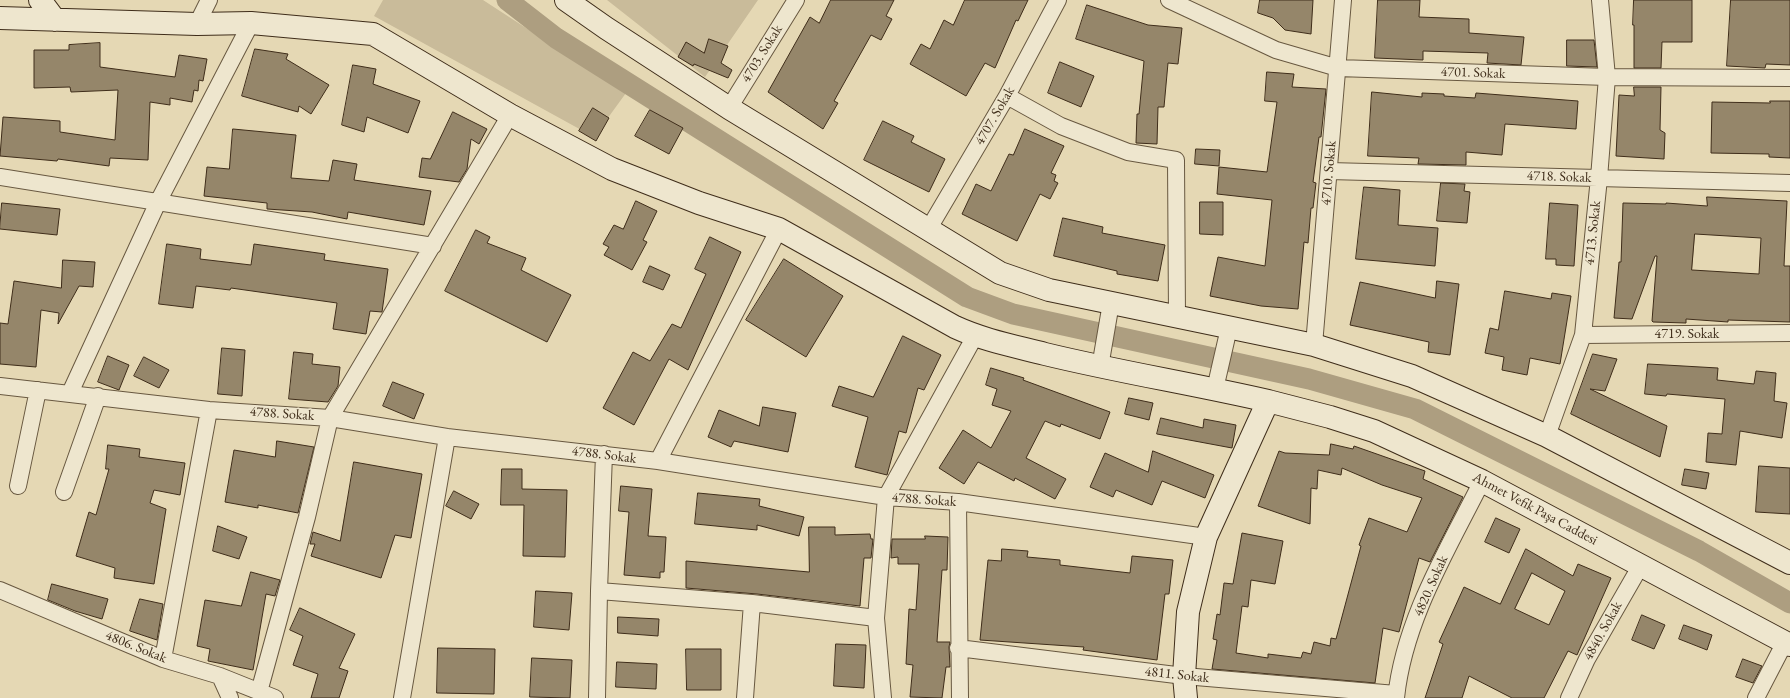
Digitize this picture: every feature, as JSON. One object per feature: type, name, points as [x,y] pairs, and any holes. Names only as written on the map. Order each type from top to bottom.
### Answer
[{"type":"street","points":[[40,0],[55,20]]},
{"type":"street","points":[[196,24],[209,0]]},
{"type":"street","name":"4707. Sokak","points":[[928,230],[1007,96],[1058,0]]},
{"type":"street","name":"4701. Sokak","points":[[1170,0],[1276,50],[1338,68],[1607,77],[1790,78]]},
{"type":"street","name":"4710. Sokak","points":[[1314,345],[1343,0]]},
{"type":"street","name":"4713. Sokak","points":[[1547,436],[1583,334],[1599,178],[1607,77],[1600,0]]},
{"type":"street","points":[[571,2],[729,108],[928,230],[1000,272],[1109,312],[1177,317],[1227,336],[1314,345],[1412,376],[1547,436],[1790,564]]},
{"type":"street","name":"4703. Sokak","points":[[729,108],[791,2]]},
{"type":"street","name":"Ahmet Vefik Paşa Caddesi","points":[[0,18],[196,24],[251,23],[373,34],[510,115],[612,169],[699,204],[779,229],[955,327],[975,336],[1100,368],[1217,380],[1268,401],[1330,417],[1374,431],[1482,481],[1787,644]]},
{"type":"street","points":[[70,393],[158,202],[251,23]]},
{"type":"street","points":[[1007,96],[1061,126],[1128,152],[1176,160],[1177,317]]},
{"type":"street","points":[[259,692],[307,517],[330,418],[510,115]]},
{"type":"street","name":"4718. Sokak","points":[[1329,171],[1790,183]]},
{"type":"street","points":[[0,178],[433,246]]},
{"type":"street","points":[[658,461],[779,229]]},
{"type":"street","points":[[1100,368],[1109,312]]},
{"type":"street","name":"4719. Sokak","points":[[1583,334],[1790,333]]},
{"type":"street","points":[[883,698],[876,618],[886,497],[975,336]]},
{"type":"street","points":[[1217,380],[1227,336]]},
{"type":"street","name":"4788. Sokak","points":[[0,386],[98,396],[209,410],[330,418],[446,437],[658,461],[886,497],[958,502],[1206,537]]},
{"type":"street","points":[[18,486],[38,390]]},
{"type":"street","points":[[64,492],[98,396]]},
{"type":"street","points":[[1186,698],[1184,676],[1188,612],[1206,537],[1268,401]]},
{"type":"street","points":[[163,659],[209,410]]},
{"type":"street","points":[[402,698],[446,437]]},
{"type":"street","points":[[597,698],[604,454]]},
{"type":"street","name":"4820. Sokak","points":[[1396,696],[1405,651],[1426,592],[1482,481]]},
{"type":"street","points":[[958,502],[958,648],[960,698]]},
{"type":"street","name":"4840. Sokak","points":[[1569,698],[1587,660],[1641,565]]},
{"type":"street","name":"4806. Sokak","points":[[0,590],[163,659],[220,676],[275,698]]},
{"type":"street","points":[[599,591],[752,603],[876,618]]},
{"type":"street","points":[[745,698],[752,603]]},
{"type":"street","points":[[1756,698],[1787,644]]},
{"type":"street","name":"4811. Sokak","points":[[958,648],[1184,676],[1396,696]]},
{"type":"street","points":[[220,676],[230,698]]},
{"type":"shaded area","points":[[383,0],[483,0],[626,93],[594,137],[374,16]]},
{"type":"shaded area","points":[[607,0],[758,0],[705,77]]},
{"type":"building","points":[[831,0],[894,0],[886,16],[892,19],[881,40],[871,35],[834,101],[838,103],[823,129],[768,92],[810,17],[819,23]]},
{"type":"building","points":[[965,0],[1028,0],[1018,21],[1016,20],[995,68],[985,63],[966,96],[910,64],[921,44],[930,49],[944,20],[953,25]]},
{"type":"building","points":[[1260,0],[1313,0],[1311,34],[1285,30],[1273,18],[1258,13]]},
{"type":"building","points":[[1378,0],[1420,0],[1419,17],[1469,19],[1469,33],[1524,37],[1521,65],[1487,63],[1488,53],[1423,51],[1423,60],[1375,58]]},
{"type":"building","points":[[1634,0],[1692,0],[1692,42],[1662,42],[1661,68],[1634,68]]},
{"type":"building","points":[[1731,0],[1790,0],[1790,65],[1766,64],[1765,68],[1727,66]]},
{"type":"building","points":[[1087,5],[1148,25],[1182,28],[1178,64],[1168,63],[1164,107],[1158,107],[1157,144],[1136,143],[1137,114],[1139,114],[1144,61],[1076,39]]},
{"type":"building","points":[[709,39],[728,46],[721,63],[732,70],[728,78],[694,64],[693,66],[678,57],[686,42],[704,53]]},
{"type":"building","points":[[1567,40],[1594,40],[1597,67],[1567,66]]},
{"type":"building","points":[[100,43],[100,67],[175,77],[179,55],[207,59],[203,81],[199,80],[198,91],[194,90],[192,102],[170,98],[170,105],[150,102],[148,160],[110,158],[109,166],[58,159],[57,161],[0,156],[3,117],[60,121],[60,132],[115,140],[118,90],[71,92],[70,87],[34,88],[34,50],[69,50],[69,45]]},
{"type":"building","points":[[255,49],[288,54],[286,59],[329,85],[311,114],[299,106],[298,112],[242,96]]},
{"type":"building","points":[[1060,62],[1094,76],[1081,107],[1048,93]]},
{"type":"building","points":[[353,65],[376,69],[373,84],[420,101],[408,133],[367,117],[364,132],[342,125]]},
{"type":"building","points":[[1267,72],[1294,74],[1292,87],[1326,89],[1321,137],[1319,137],[1313,182],[1316,183],[1313,208],[1311,208],[1308,243],[1304,242],[1298,309],[1261,306],[1210,296],[1218,257],[1265,266],[1272,200],[1217,194],[1219,167],[1267,172],[1277,102],[1265,101]]},
{"type":"building","points":[[1634,87],[1661,87],[1660,130],[1665,133],[1664,159],[1616,156],[1619,95],[1634,96]]},
{"type":"building","points":[[1372,92],[1422,97],[1422,93],[1444,94],[1444,96],[1475,98],[1476,93],[1578,101],[1576,129],[1505,124],[1502,155],[1466,152],[1466,165],[1418,164],[1419,158],[1368,156]]},
{"type":"building","points":[[1770,101],[1790,101],[1790,158],[1769,157],[1769,154],[1711,153],[1712,102],[1770,103]]},
{"type":"building","points":[[593,108],[609,118],[596,141],[579,131]]},
{"type":"building","points":[[650,110],[683,128],[669,154],[635,136]]},
{"type":"building","points":[[453,112],[487,129],[479,144],[471,139],[467,169],[459,182],[419,177],[422,158],[430,159]]},
{"type":"building","points":[[883,121],[914,136],[911,142],[945,159],[929,192],[864,160]]},
{"type":"building","points":[[233,129],[296,135],[291,178],[329,181],[333,160],[357,164],[354,180],[431,191],[424,225],[348,212],[347,219],[312,212],[267,209],[267,203],[204,196],[207,167],[229,169]]},
{"type":"building","points":[[1025,129],[1064,146],[1051,173],[1056,175],[1054,181],[1058,183],[1050,199],[1040,194],[1017,241],[962,214],[976,184],[991,191],[1009,154],[1013,155]]},
{"type":"building","points":[[1196,149],[1220,150],[1219,166],[1195,164]]},
{"type":"building","points":[[1441,183],[1465,184],[1464,191],[1470,192],[1467,223],[1437,221]]},
{"type":"building","points":[[1364,187],[1400,190],[1398,225],[1438,228],[1435,266],[1356,259]]},
{"type":"building","points":[[1707,197],[1787,201],[1784,266],[1790,266],[1790,322],[1728,320],[1728,322],[1686,319],[1686,323],[1653,322],[1657,256],[1655,256],[1632,319],[1614,318],[1619,262],[1621,262],[1623,203],[1666,203],[1707,206]],"holes":[[[1695,234],[1761,238],[1759,274],[1692,270]]]},
{"type":"building","points":[[636,201],[657,211],[643,240],[647,242],[632,270],[604,255],[609,247],[603,244],[614,225],[623,229]]},
{"type":"building","points":[[1200,202],[1223,202],[1223,235],[1200,234]]},
{"type":"building","points":[[2,203],[60,209],[57,235],[0,229]]},
{"type":"building","points":[[1550,203],[1578,205],[1574,266],[1556,265],[1556,259],[1546,259]]},
{"type":"building","points":[[1063,218],[1103,227],[1102,233],[1165,245],[1158,281],[1117,274],[1117,271],[1054,256]]},
{"type":"building","points":[[476,230],[490,237],[487,243],[526,258],[521,270],[571,295],[547,342],[445,291]]},
{"type":"building","points":[[710,237],[741,252],[688,370],[669,359],[634,425],[603,408],[633,352],[650,361],[672,324],[681,328],[706,274],[695,269]]},
{"type":"building","points":[[167,244],[201,249],[200,259],[251,265],[254,244],[325,254],[324,260],[388,269],[382,312],[370,311],[366,334],[333,329],[337,303],[231,288],[230,290],[196,286],[193,308],[159,304]]},
{"type":"building","points":[[784,259],[843,296],[806,357],[746,320]]},
{"type":"building","points":[[63,260],[95,262],[93,287],[79,286],[58,324],[59,313],[41,310],[36,367],[0,364],[0,323],[8,324],[14,281],[61,288]]},
{"type":"building","points":[[650,266],[670,275],[663,290],[643,282]]},
{"type":"building","points":[[1437,281],[1459,284],[1450,355],[1428,352],[1429,342],[1350,325],[1360,282],[1435,298]]},
{"type":"building","points":[[1505,291],[1551,299],[1552,293],[1571,296],[1560,364],[1530,358],[1527,375],[1502,370],[1504,357],[1485,353],[1490,328],[1498,330]]},
{"type":"building","points":[[903,336],[941,355],[924,390],[918,388],[906,433],[899,431],[887,475],[855,467],[868,417],[832,406],[839,386],[873,397]]},
{"type":"building","points":[[222,348],[245,350],[242,396],[218,394]]},
{"type":"building","points":[[294,352],[313,354],[312,364],[340,367],[338,386],[328,402],[289,399]]},
{"type":"building","points":[[1593,354],[1617,359],[1605,391],[1590,389],[1667,426],[1660,457],[1571,414]]},
{"type":"building","points":[[108,356],[129,365],[119,390],[98,382]]},
{"type":"building","points":[[144,357],[169,370],[159,388],[134,376]]},
{"type":"building","points":[[1648,364],[1718,368],[1717,380],[1754,384],[1756,371],[1776,373],[1774,401],[1787,403],[1782,438],[1740,431],[1736,465],[1706,462],[1708,433],[1722,434],[1725,399],[1667,394],[1666,396],[1645,394]]},
{"type":"building","points":[[991,368],[1024,378],[1023,380],[1110,412],[1100,439],[1061,424],[1060,427],[1045,421],[1026,458],[1066,479],[1055,499],[1015,478],[1014,481],[978,462],[964,484],[939,468],[963,430],[991,448],[1011,411],[992,405],[997,389],[986,385]]},
{"type":"building","points":[[393,382],[424,394],[414,419],[383,406]]},
{"type":"building","points":[[1129,398],[1153,403],[1149,420],[1125,414]]},
{"type":"building","points":[[763,407],[796,413],[788,452],[734,441],[731,447],[708,437],[719,410],[759,426]]},
{"type":"building","points":[[1161,418],[1203,428],[1204,419],[1236,425],[1232,448],[1157,434]]},
{"type":"building","points":[[277,441],[314,447],[298,513],[258,505],[258,508],[225,502],[234,450],[275,457]]},
{"type":"building","points":[[1331,444],[1353,449],[1354,446],[1425,471],[1423,479],[1463,497],[1430,562],[1419,558],[1399,632],[1383,628],[1375,683],[1212,669],[1217,640],[1213,639],[1217,614],[1220,615],[1224,583],[1233,584],[1242,533],[1283,541],[1275,584],[1251,580],[1248,607],[1242,606],[1236,653],[1268,658],[1268,654],[1301,658],[1303,652],[1311,654],[1314,642],[1330,646],[1331,638],[1336,639],[1361,546],[1359,545],[1369,518],[1407,532],[1422,498],[1382,485],[1342,468],[1341,475],[1318,470],[1317,489],[1311,488],[1310,524],[1258,506],[1279,451],[1285,453],[1329,455]]},
{"type":"building","points":[[108,445],[140,449],[139,457],[185,463],[180,495],[154,490],[150,503],[166,509],[154,584],[114,578],[115,568],[76,556],[89,512],[96,515],[109,469],[106,469]]},
{"type":"building","points":[[1153,451],[1214,475],[1205,498],[1162,481],[1152,505],[1116,490],[1113,497],[1090,487],[1105,453],[1148,472]]},
{"type":"building","points":[[354,462],[422,474],[411,538],[395,535],[381,578],[311,556],[315,544],[310,544],[313,532],[340,541]]},
{"type":"building","points":[[1759,466],[1790,468],[1790,514],[1756,512]]},
{"type":"building","points":[[502,469],[522,469],[522,489],[567,490],[565,557],[523,556],[524,505],[501,505]]},
{"type":"building","points":[[1685,469],[1709,473],[1706,489],[1682,485]]},
{"type":"building","points":[[621,486],[652,489],[648,536],[666,537],[664,572],[660,572],[660,578],[624,575],[629,512],[619,511]]},
{"type":"building","points":[[454,491],[479,504],[471,519],[446,506]]},
{"type":"building","points":[[698,493],[760,499],[759,506],[804,517],[799,536],[757,525],[757,530],[695,524]]},
{"type":"building","points":[[1496,518],[1520,529],[1509,553],[1485,542]]},
{"type":"building","points":[[218,526],[247,537],[239,559],[213,551]]},
{"type":"building","points":[[809,527],[835,527],[835,535],[870,534],[871,539],[873,539],[871,558],[864,558],[860,606],[757,594],[686,588],[686,561],[809,572]]},
{"type":"building","points":[[925,536],[948,537],[947,570],[942,570],[937,642],[950,642],[950,667],[946,667],[942,698],[910,697],[913,665],[906,664],[909,609],[916,610],[919,564],[898,564],[898,557],[891,558],[892,539],[925,539]]},
{"type":"building","points":[[1002,549],[1028,551],[1027,557],[1060,560],[1060,565],[1130,573],[1132,556],[1173,560],[1169,594],[1165,594],[1157,660],[1083,650],[1084,647],[980,640],[988,560],[1001,561]]},
{"type":"building","points":[[1526,549],[1573,576],[1578,564],[1611,578],[1577,655],[1568,651],[1544,698],[1512,698],[1469,676],[1462,698],[1425,698],[1443,644],[1439,642],[1464,587],[1500,604]],"holes":[[[1532,573],[1565,591],[1549,625],[1515,609]]]},
{"type":"building","points":[[251,572],[280,580],[275,596],[266,594],[253,670],[208,661],[210,649],[197,646],[205,600],[241,606]]},
{"type":"building","points":[[52,584],[108,599],[102,619],[75,611],[48,600]]},
{"type":"building","points":[[536,591],[572,593],[569,630],[534,627]]},
{"type":"building","points":[[140,599],[163,604],[157,640],[130,631]]},
{"type":"building","points":[[300,608],[355,634],[339,668],[348,671],[339,698],[311,698],[318,674],[293,665],[303,636],[290,630]]},
{"type":"building","points":[[1642,615],[1665,625],[1654,649],[1632,640]]},
{"type":"building","points":[[618,617],[659,619],[658,636],[618,633]]},
{"type":"building","points":[[1684,625],[1712,635],[1707,650],[1679,639]]},
{"type":"building","points":[[836,644],[866,645],[864,688],[834,686]]},
{"type":"building","points":[[438,648],[495,649],[494,694],[437,693]]},
{"type":"building","points":[[686,649],[721,649],[721,690],[687,690]]},
{"type":"building","points":[[532,658],[572,660],[570,698],[530,697]]},
{"type":"building","points":[[1743,659],[1762,666],[1753,683],[1736,677]]},
{"type":"building","points":[[617,662],[657,664],[656,689],[616,687]]},
{"type":"waterway","points":[[507,0],[556,38],[967,297],[1013,314],[1309,379],[1415,409],[1699,551],[1790,603]]}]
